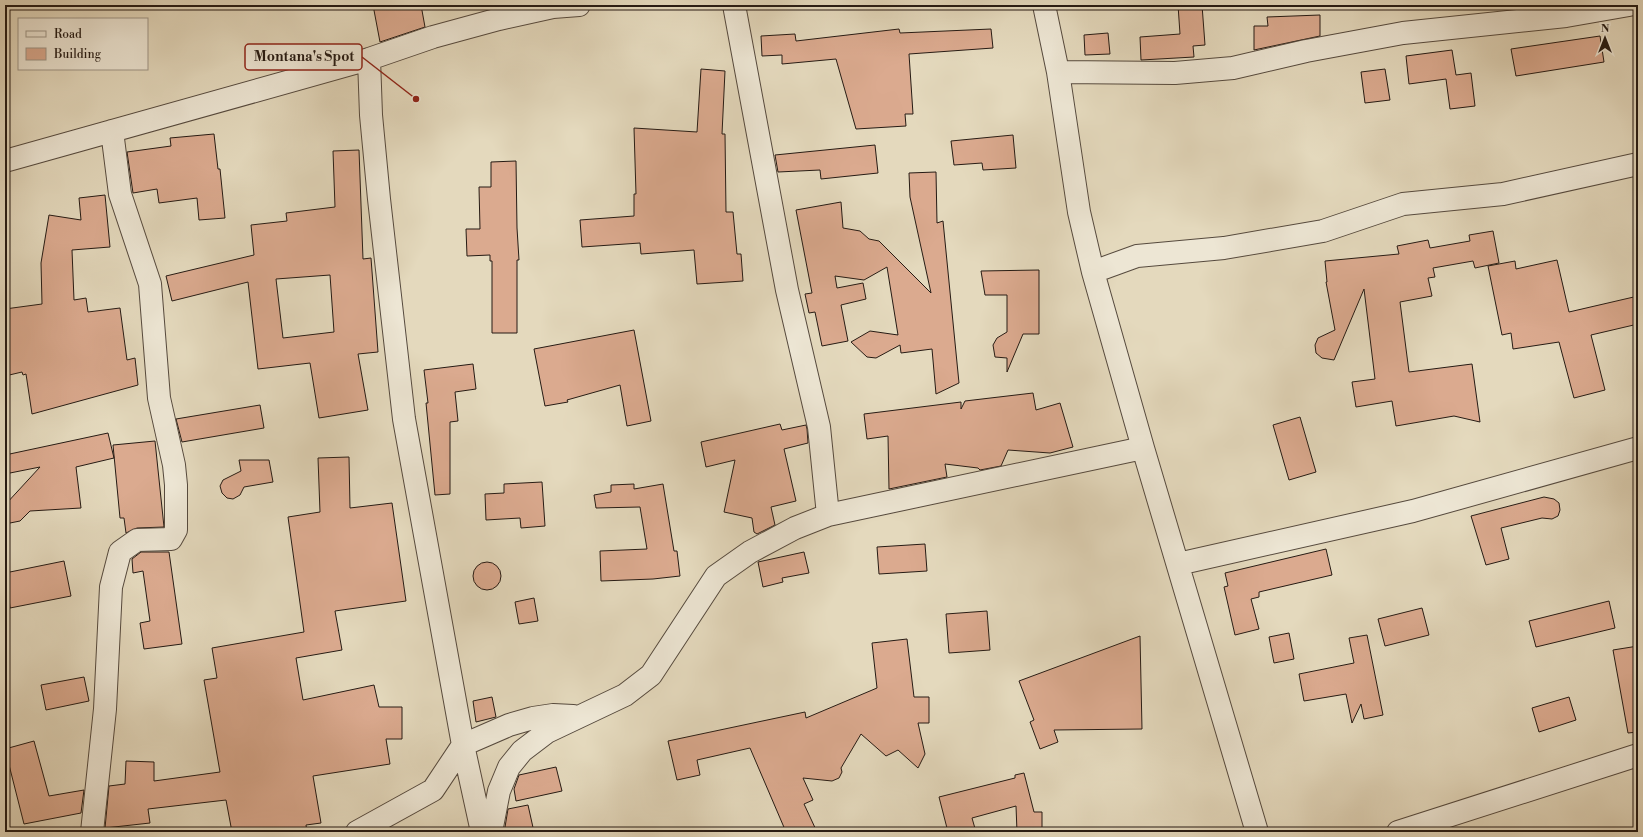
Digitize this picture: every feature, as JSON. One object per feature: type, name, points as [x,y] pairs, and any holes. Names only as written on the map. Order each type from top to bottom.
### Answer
[{"type":"street","points":[[5,161],[369,59],[433,37],[499,19],[553,7],[579,5]]},
{"type":"street","points":[[734,5],[787,290],[819,427],[828,515]]},
{"type":"street","points":[[1044,5],[1058,72],[1079,212],[1093,272],[1143,448],[1257,832]]},
{"type":"street","points":[[1058,72],[1175,73],[1233,68],[1306,51],[1403,33],[1566,16],[1629,5]]},
{"type":"street","points":[[369,59],[371,115],[378,191],[404,419],[463,745],[482,832]]},
{"type":"street","points":[[92,832],[105,709],[111,587],[120,552],[137,540],[171,539],[176,530],[177,515],[174,465],[159,398],[150,284],[120,194],[112,131]]},
{"type":"street","points":[[1093,272],[1137,256],[1224,248],[1323,230],[1403,204],[1503,194],[1638,164]]},
{"type":"street","points":[[491,832],[499,792],[509,767],[522,751],[547,732],[625,695],[651,675],[716,576],[750,552],[795,528],[828,515],[1143,448]]},
{"type":"street","points":[[1178,564],[1413,511],[1638,448]]},
{"type":"street","points":[[357,832],[433,790],[463,745],[509,725],[533,718],[553,715],[578,716]]},
{"type":"street","points":[[1398,832],[1638,754]]},
{"type":"building","points":[[373,5],[421,5],[425,27],[380,42]]},
{"type":"building","points":[[1178,5],[1202,5],[1205,45],[1193,46],[1194,57],[1141,60],[1140,37],[1180,34]]},
{"type":"building","points":[[1320,15],[1320,36],[1254,50],[1254,26],[1268,26],[1267,17]]},
{"type":"building","points":[[899,29],[900,33],[991,29],[993,48],[909,54],[913,114],[905,114],[906,126],[856,129],[836,59],[782,64],[782,55],[762,56],[761,36],[795,34],[796,41]]},
{"type":"building","points":[[1108,33],[1110,54],[1085,55],[1084,35]]},
{"type":"building","points":[[1600,36],[1604,62],[1516,76],[1511,49]]},
{"type":"building","points":[[1452,50],[1456,75],[1471,73],[1475,106],[1450,109],[1446,79],[1409,84],[1406,56]]},
{"type":"building","points":[[701,69],[725,71],[722,134],[725,134],[726,212],[733,212],[737,254],[741,254],[743,281],[697,284],[694,250],[641,254],[640,243],[582,247],[580,220],[634,216],[634,194],[636,194],[634,128],[697,132]]},
{"type":"building","points":[[1385,69],[1390,100],[1365,103],[1361,72]]},
{"type":"building","points":[[214,134],[218,169],[220,169],[225,218],[199,220],[197,198],[159,203],[157,189],[133,193],[127,152],[171,146],[170,138]]},
{"type":"building","points":[[1013,135],[1016,168],[983,170],[982,163],[954,165],[951,141]]},
{"type":"building","points":[[875,145],[878,173],[821,179],[820,170],[778,172],[775,155]]},
{"type":"building","points":[[359,150],[363,259],[371,258],[378,352],[358,354],[368,410],[319,418],[310,363],[258,369],[248,282],[172,301],[166,276],[254,255],[251,225],[287,221],[286,213],[335,207],[333,151]],"holes":[[[330,275],[334,332],[283,338],[276,279]]]},
{"type":"building","points":[[516,161],[519,260],[517,260],[517,333],[492,333],[492,261],[490,261],[490,255],[467,256],[466,229],[480,229],[479,187],[491,187],[491,162]]},
{"type":"building","points":[[936,172],[937,223],[943,221],[959,383],[936,394],[932,349],[901,353],[900,345],[876,358],[867,357],[851,342],[870,331],[898,335],[887,267],[864,280],[835,276],[837,288],[863,283],[866,299],[841,305],[848,341],[822,346],[815,312],[809,313],[805,294],[812,293],[796,210],[841,202],[843,228],[860,231],[869,239],[879,241],[931,293],[910,197],[909,173]]},
{"type":"building","points":[[105,195],[110,247],[72,250],[74,300],[86,298],[88,312],[120,308],[127,360],[135,358],[138,385],[32,414],[26,374],[23,375],[22,372],[5,376],[5,309],[42,304],[41,263],[49,215],[81,220],[79,198]]},
{"type":"building","points":[[1493,231],[1499,263],[1475,268],[1473,261],[1433,268],[1435,277],[1428,278],[1432,296],[1400,302],[1409,372],[1472,364],[1480,422],[1454,416],[1396,426],[1392,401],[1356,407],[1352,382],[1375,379],[1364,289],[1334,360],[1322,358],[1316,353],[1315,345],[1318,338],[1335,330],[1326,282],[1325,261],[1399,254],[1397,246],[1428,240],[1430,248],[1470,241],[1469,235]]},
{"type":"building","points":[[1557,260],[1569,312],[1638,296],[1638,324],[1591,335],[1605,390],[1574,398],[1559,342],[1513,349],[1511,333],[1502,335],[1488,266],[1515,261],[1516,269]]},
{"type":"building","points":[[1039,270],[1039,334],[1023,334],[1007,372],[1007,358],[995,357],[993,345],[997,338],[1007,332],[1007,295],[985,295],[981,271]]},
{"type":"building","points":[[634,330],[651,421],[627,426],[620,385],[567,400],[568,402],[545,406],[534,349]]},
{"type":"building","points":[[473,364],[476,389],[455,392],[458,421],[450,422],[450,494],[435,495],[424,370]]},
{"type":"building","points":[[1033,393],[1036,410],[1060,403],[1073,447],[1050,453],[1008,450],[1001,466],[980,470],[978,468],[945,464],[947,477],[889,489],[888,436],[867,439],[864,414],[961,402],[961,409],[965,401]]},
{"type":"building","points":[[260,405],[264,428],[182,442],[176,419]]},
{"type":"building","points":[[1300,417],[1316,472],[1289,480],[1273,425]]},
{"type":"building","points":[[780,424],[782,430],[806,425],[807,429],[808,443],[784,449],[796,501],[771,507],[775,525],[757,534],[754,532],[752,518],[724,512],[735,460],[706,467],[701,442]]},
{"type":"building","points":[[108,433],[114,458],[76,467],[81,508],[30,511],[20,521],[5,524],[5,505],[40,467],[5,474],[5,455]]},
{"type":"building","points":[[155,441],[164,527],[137,528],[126,533],[124,518],[120,518],[113,445]]},
{"type":"building","points":[[349,457],[350,508],[392,503],[406,601],[335,611],[342,650],[296,658],[303,700],[374,685],[379,707],[402,707],[402,739],[386,739],[390,764],[313,776],[321,823],[306,825],[307,832],[232,832],[226,800],[148,809],[150,823],[105,828],[109,786],[125,784],[126,761],[154,762],[154,781],[220,772],[204,680],[217,678],[212,648],[304,632],[288,517],[320,512],[318,458]]},
{"type":"building","points":[[239,460],[269,460],[273,482],[244,487],[240,495],[233,499],[227,498],[222,493],[220,486],[223,480],[241,471]]},
{"type":"building","points":[[542,482],[545,526],[521,528],[520,518],[486,520],[485,494],[504,493],[504,484]]},
{"type":"building","points":[[634,484],[634,489],[663,484],[674,551],[677,551],[680,576],[653,579],[601,581],[600,551],[647,549],[640,507],[596,508],[594,495],[611,492],[611,485]]},
{"type":"building","points":[[1544,497],[1554,499],[1559,503],[1560,510],[1558,516],[1552,519],[1542,518],[1501,528],[1509,559],[1486,565],[1471,516]]},
{"type":"building","points":[[925,544],[927,571],[879,574],[877,547]]},
{"type":"building","points":[[1326,549],[1332,575],[1259,592],[1259,597],[1251,599],[1259,629],[1235,635],[1224,587],[1228,586],[1225,573]]},
{"type":"building","points":[[141,552],[169,552],[182,644],[144,649],[140,623],[150,621],[143,571],[133,573],[132,559]]},
{"type":"building","points":[[804,552],[809,573],[782,578],[783,582],[763,587],[758,562]]},
{"type":"building","points":[[64,561],[71,596],[10,608],[9,598],[5,599],[5,573]]},
{"type":"building","points":[[487,562],[497,566],[501,576],[497,586],[487,590],[477,586],[473,576],[477,566]]},
{"type":"building","points":[[534,598],[538,621],[519,624],[515,602]]},
{"type":"building","points":[[1609,601],[1615,628],[1536,647],[1529,621]]},
{"type":"building","points":[[1422,608],[1429,635],[1385,646],[1378,619]]},
{"type":"building","points":[[987,611],[990,650],[949,653],[946,614]]},
{"type":"building","points":[[1289,633],[1294,659],[1274,663],[1269,637]]},
{"type":"building","points":[[1367,635],[1383,715],[1364,719],[1361,704],[1352,723],[1346,694],[1304,701],[1299,674],[1354,663],[1349,638]]},
{"type":"building","points":[[1140,636],[1142,729],[1054,730],[1058,742],[1040,749],[1030,722],[1034,720],[1019,681]]},
{"type":"building","points":[[907,639],[914,697],[929,697],[929,723],[918,723],[925,754],[918,768],[898,750],[886,756],[861,734],[841,768],[842,772],[839,778],[832,781],[803,778],[813,800],[804,804],[817,832],[786,832],[750,748],[697,760],[700,775],[677,780],[668,741],[805,712],[806,718],[877,688],[872,643]]},
{"type":"building","points":[[1638,646],[1638,732],[1628,733],[1613,650]]},
{"type":"building","points":[[84,677],[89,701],[46,710],[41,685]]},
{"type":"building","points":[[492,697],[496,717],[476,722],[473,701]]},
{"type":"building","points":[[1569,697],[1576,720],[1539,732],[1532,708]]},
{"type":"building","points":[[34,741],[49,796],[84,790],[81,813],[24,824],[5,749]]},
{"type":"building","points":[[556,767],[562,791],[516,801],[514,789],[519,775]]},
{"type":"building","points":[[1024,773],[1034,812],[1042,812],[1042,832],[1017,832],[1016,806],[972,818],[976,832],[948,832],[939,797],[1015,778],[1015,775]]},
{"type":"building","points":[[528,805],[534,832],[506,832],[505,827],[508,809]]},
{"type":"place","name":"Montana's Spot","points":[[416,99]]}]
